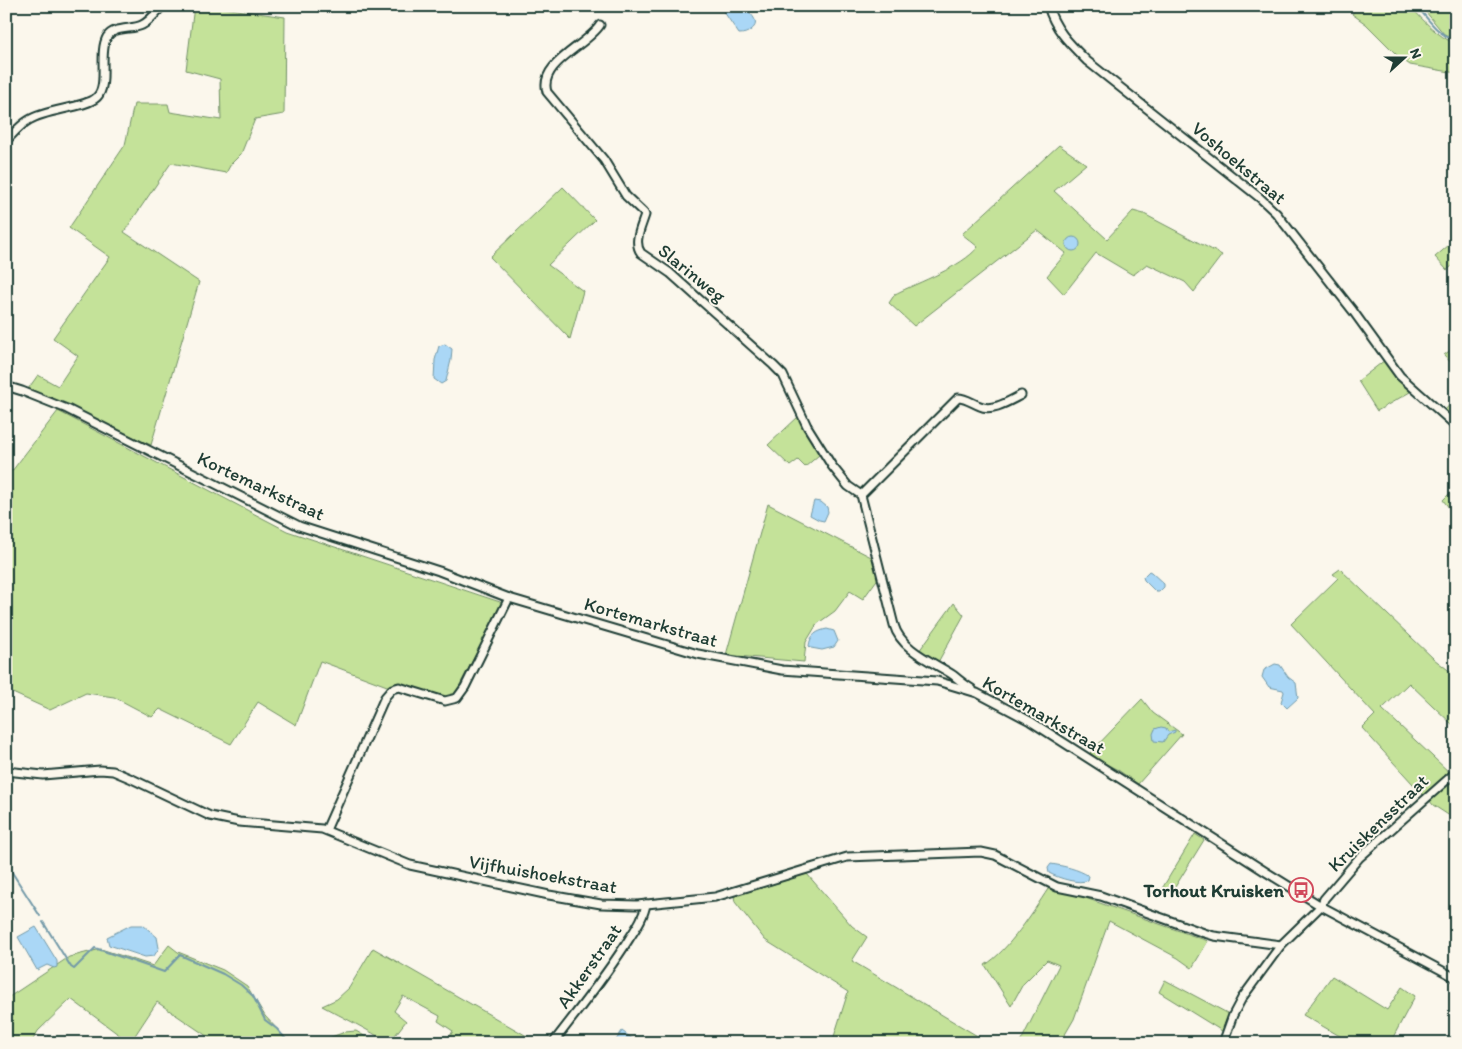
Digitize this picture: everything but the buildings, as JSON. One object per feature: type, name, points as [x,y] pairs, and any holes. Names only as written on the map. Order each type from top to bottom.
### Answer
[{"type":"street","points":[[6,141],[29,120],[50,111],[87,103],[97,98],[101,91],[104,44],[108,36],[112,32],[142,25],[154,16],[162,6]]},
{"type":"street","name":"Voshoekstraat","points":[[1048,6],[1062,36],[1087,61],[1260,198],[1276,213],[1353,311],[1400,376],[1456,426]]},
{"type":"street","name":"Slarinweg","points":[[600,25],[596,32],[561,59],[551,70],[546,84],[547,92],[604,160],[626,196],[644,212],[637,241],[639,250],[670,273],[773,365],[782,376],[807,426],[832,466],[848,486],[861,495]]},
{"type":"street","name":"Kortemarkstraat","points":[[6,386],[68,409],[299,526],[439,572],[509,598],[698,654],[782,670],[937,682],[977,693],[1030,722],[1250,862],[1456,978]]},
{"type":"street","points":[[977,693],[912,650],[898,636],[861,495],[958,398],[964,398],[982,408],[992,408],[1021,395]]},
{"type":"street","points":[[326,830],[385,697],[392,689],[399,687],[445,701],[456,698],[465,687],[509,598]]},
{"type":"street","name":"Vijfhuishoekstraat","points":[[6,771],[43,775],[100,770],[113,771],[210,816],[239,822],[305,826],[326,830],[410,865],[586,902],[619,905],[716,897],[847,857],[980,852],[1006,860],[1052,885],[1101,896],[1204,933],[1281,945]]},
{"type":"street","name":"Kruiskensstraat","points":[[1223,1043],[1233,1015],[1242,998],[1281,945],[1323,902],[1359,858],[1456,772]]},
{"type":"street","name":"Akkerstraat","points":[[552,1043],[608,972],[637,926],[646,904]]},
{"type":"green space","points":[[194,6],[210,6],[285,17],[284,114],[255,119],[241,154],[231,164],[226,173],[171,163],[124,232],[199,282],[151,445],[28,389],[38,375],[58,386],[78,356],[53,338],[110,257],[69,228],[125,145],[134,104],[168,104],[170,112],[221,120],[220,79],[186,70]]},
{"type":"green space","points":[[1358,6],[1410,6],[1426,23],[1449,41],[1456,44],[1456,73],[1410,65],[1400,58],[1366,24],[1352,14]]},
{"type":"green space","points":[[1421,6],[1456,6],[1456,39],[1444,34]]},
{"type":"green space","points":[[1059,145],[1086,164],[1054,191],[1107,239],[1133,211],[1144,214],[1222,255],[1194,292],[1185,282],[1147,264],[1133,275],[1096,253],[1064,294],[1047,276],[1066,253],[1037,230],[914,326],[889,303],[895,294],[940,274],[971,254],[978,247],[962,234]]},
{"type":"green space","points":[[563,187],[595,220],[548,265],[583,291],[570,339],[490,257]]},
{"type":"green space","points":[[1456,239],[1456,263],[1447,270],[1435,257]]},
{"type":"green space","points":[[1456,346],[1456,368],[1444,355]]},
{"type":"green space","points":[[1385,360],[1410,392],[1377,411],[1358,381]]},
{"type":"green space","points":[[1456,398],[1456,422],[1443,412]]},
{"type":"green space","points":[[58,411],[287,531],[503,603],[455,694],[445,697],[387,686],[320,661],[296,725],[258,702],[231,744],[160,709],[152,717],[114,697],[86,693],[50,710],[6,690],[6,468],[12,471]]},
{"type":"green space","points":[[799,416],[819,455],[805,467],[798,460],[790,466],[768,445]]},
{"type":"green space","points":[[1456,487],[1456,517],[1443,500]]},
{"type":"green space","points":[[768,504],[875,559],[879,577],[863,599],[850,591],[835,611],[817,624],[806,642],[804,662],[726,655]]},
{"type":"green space","points":[[1340,569],[1434,659],[1456,676],[1455,727],[1409,683],[1382,709],[1450,773],[1423,795],[1362,728],[1375,715],[1291,624],[1338,578],[1333,574]]},
{"type":"green space","points":[[954,603],[964,615],[937,664],[919,651]]},
{"type":"green space","points":[[1142,699],[1153,713],[1182,734],[1138,784],[1090,753]]},
{"type":"green space","points":[[1456,776],[1456,820],[1433,805],[1429,800]]},
{"type":"green space","points":[[1195,834],[1204,840],[1172,892],[1163,887]]},
{"type":"green space","points":[[807,874],[852,926],[867,937],[852,961],[989,1043],[832,1043],[848,992],[765,940],[735,902],[734,896]]},
{"type":"green space","points":[[1057,888],[1208,941],[1192,968],[1178,958],[1109,921],[1074,1019],[1060,1043],[1020,1043],[1059,965],[1047,960],[1023,984],[1011,1006],[985,965],[994,959],[1011,941],[1048,889]]},
{"type":"green space","points":[[169,945],[178,952],[223,970],[247,986],[265,1016],[290,1043],[217,1043],[157,1002],[130,1043],[71,999],[38,1031],[31,1043],[6,1043],[6,999],[69,957],[101,949],[153,966]]},
{"type":"green space","points":[[373,948],[539,1043],[446,1043],[453,1031],[438,1021],[440,1016],[403,996],[394,1011],[406,1021],[389,1043],[322,1006],[337,999],[349,988]]},
{"type":"green space","points":[[1332,976],[1387,1010],[1402,987],[1415,996],[1390,1043],[1352,1043],[1303,1015]]},
{"type":"green space","points":[[1165,980],[1229,1014],[1222,1031],[1159,992]]},
{"type":"green space","points":[[356,1031],[376,1043],[315,1043],[345,1032]]},
{"type":"water","points":[[720,6],[744,6],[754,18],[754,27],[747,33],[739,34]]},
{"type":"water","points":[[1073,237],[1078,239],[1080,244],[1078,249],[1073,251],[1068,249],[1066,244],[1068,239]]},
{"type":"water","points":[[445,344],[452,349],[451,360],[446,381],[441,384],[434,379],[435,360],[439,346]]},
{"type":"water","points":[[814,501],[821,502],[827,507],[828,512],[824,521],[810,515]]},
{"type":"water","points":[[1149,571],[1164,584],[1164,587],[1159,592],[1156,592],[1144,580],[1143,577]]},
{"type":"water","points":[[827,629],[834,631],[838,641],[834,647],[822,650],[811,648],[809,646],[812,636],[817,632]]},
{"type":"water","points":[[1275,664],[1280,665],[1288,677],[1296,683],[1298,698],[1287,708],[1281,702],[1283,690],[1269,687],[1262,677],[1264,670]]},
{"type":"water","points":[[1166,728],[1168,732],[1175,730],[1175,732],[1168,735],[1163,742],[1154,741],[1153,734],[1155,729]]},
{"type":"water","points":[[1051,864],[1080,871],[1089,876],[1088,880],[1080,882],[1053,875],[1049,873],[1048,868]]},
{"type":"water","points":[[131,925],[143,925],[157,937],[159,948],[154,956],[145,957],[109,945],[107,937]]},
{"type":"water","points":[[36,927],[57,961],[57,967],[54,968],[47,965],[37,970],[18,937]]},
{"type":"water","points":[[622,1031],[638,1043],[614,1043]]},
{"type":"waterway","points":[[1417,6],[1439,31],[1456,41]]},
{"type":"waterway","points":[[6,863],[40,916]]},
{"type":"waterway","points":[[43,922],[74,969],[95,948],[164,972],[180,955],[223,974],[241,985],[253,996],[265,1020],[277,1029],[289,1043]]},
{"type":"place","name":"Torhout Kruisken","points":[[1301,890]]}]
